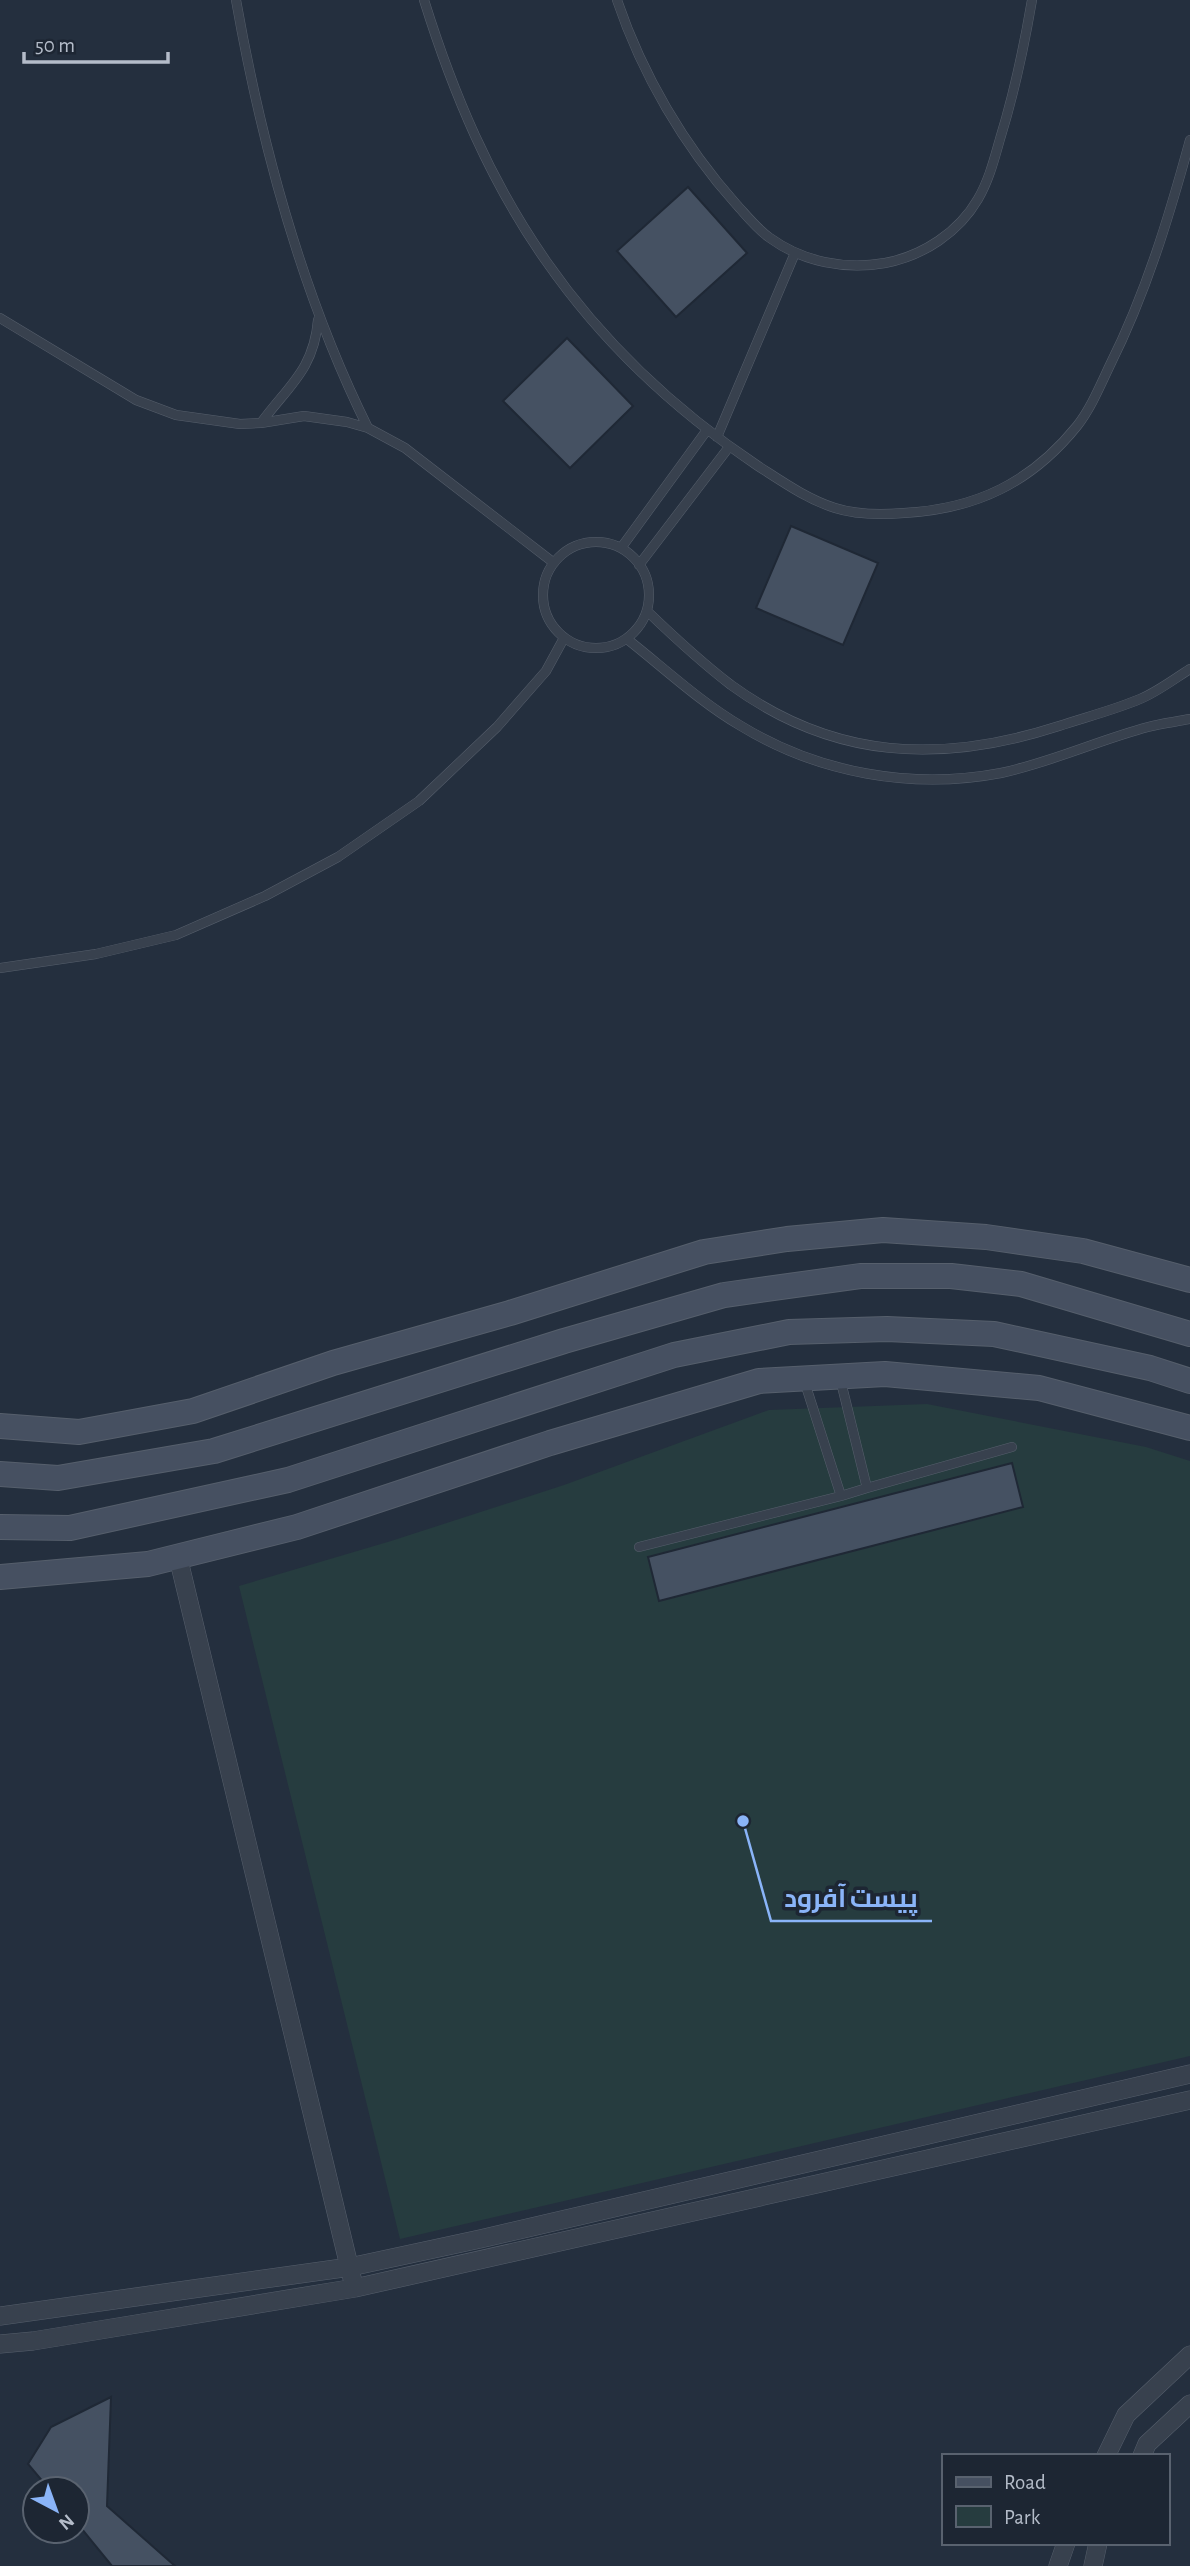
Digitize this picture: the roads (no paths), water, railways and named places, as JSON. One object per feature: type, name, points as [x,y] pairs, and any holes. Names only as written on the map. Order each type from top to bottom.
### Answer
[{"type":"main road","points":[[0,1426],[79,1432],[193,1411],[333,1363],[510,1313],[704,1252],[787,1239],[883,1230],[986,1237],[1083,1251],[1190,1280]]},
{"type":"main road","points":[[0,1474],[58,1478],[214,1451],[564,1341],[724,1295],[860,1276],[951,1276],[1021,1284],[1190,1334]]},
{"type":"main road","points":[[0,1527],[70,1528],[288,1480],[674,1355],[789,1332],[887,1329],[994,1334],[1150,1368],[1190,1381]]},
{"type":"main road","points":[[0,1577],[148,1564],[297,1527],[550,1443],[759,1381],[885,1374],[1040,1388],[1190,1428]]},
{"type":"street","points":[[178,1557],[355,2288]]},
{"type":"street","points":[[0,2316],[350,2267],[1190,2074]]},
{"type":"street","points":[[0,2344],[33,2341],[355,2288],[1190,2100]]},
{"type":"street","points":[[1107,2454],[1126,2415],[1190,2355]]},
{"type":"street","points":[[1143,2454],[1147,2444],[1190,2404]]},
{"type":"street","points":[[1058,2566],[1065,2545]]},
{"type":"street","points":[[1093,2566],[1098,2545]]},
{"type":"lane","points":[[236,0],[274,169],[318,315],[340,371],[368,428]]},
{"type":"lane","points":[[424,0],[460,105],[497,183],[545,260],[606,337],[640,372],[729,447],[798,492],[836,509],[871,515],[927,512],[967,505],[1021,479],[1051,454],[1078,425],[1129,328],[1145,287],[1190,140]]},
{"type":"lane","points":[[617,0],[637,51],[656,89],[702,162],[758,228],[795,253],[841,265],[875,265],[894,261],[929,247],[960,223],[978,200],[990,175],[1012,95],[1032,0]]},
{"type":"lane","points":[[717,438],[795,253]]},
{"type":"lane","points":[[261,423],[303,371],[314,344],[318,315]]},
{"type":"lane","points":[[0,318],[155,409],[218,423],[261,423],[304,416],[368,428],[405,448],[554,563]]},
{"type":"lane","points":[[621,548],[707,430]]},
{"type":"lane","points":[[639,565],[729,447]]},
{"type":"lane","points":[[603,542],[621,548],[636,559],[646,574],[650,592],[647,611],[639,627],[627,639],[612,646],[595,649],[579,646],[564,638],[552,626],[545,611],[543,594],[546,577],[554,563],[568,550],[585,543],[603,542]]},
{"type":"lane","points":[[647,611],[691,653],[754,701],[831,736],[886,748],[943,750],[1021,738],[1142,699],[1190,669]]},
{"type":"lane","points":[[0,968],[96,954],[176,935],[265,896],[338,857],[419,800],[497,727],[546,671],[564,638]]},
{"type":"lane","points":[[627,639],[714,708],[766,740],[823,763],[883,776],[944,779],[1001,773],[1148,727],[1190,719]]},
{"type":"lane","points":[[840,1376],[867,1488]]},
{"type":"lane","points":[[804,1379],[841,1496]]},
{"type":"lane","points":[[639,1547],[841,1496],[1012,1447]]},
{"type":"place","name":"پیست آفرود","points":[[743,1821]]}]
